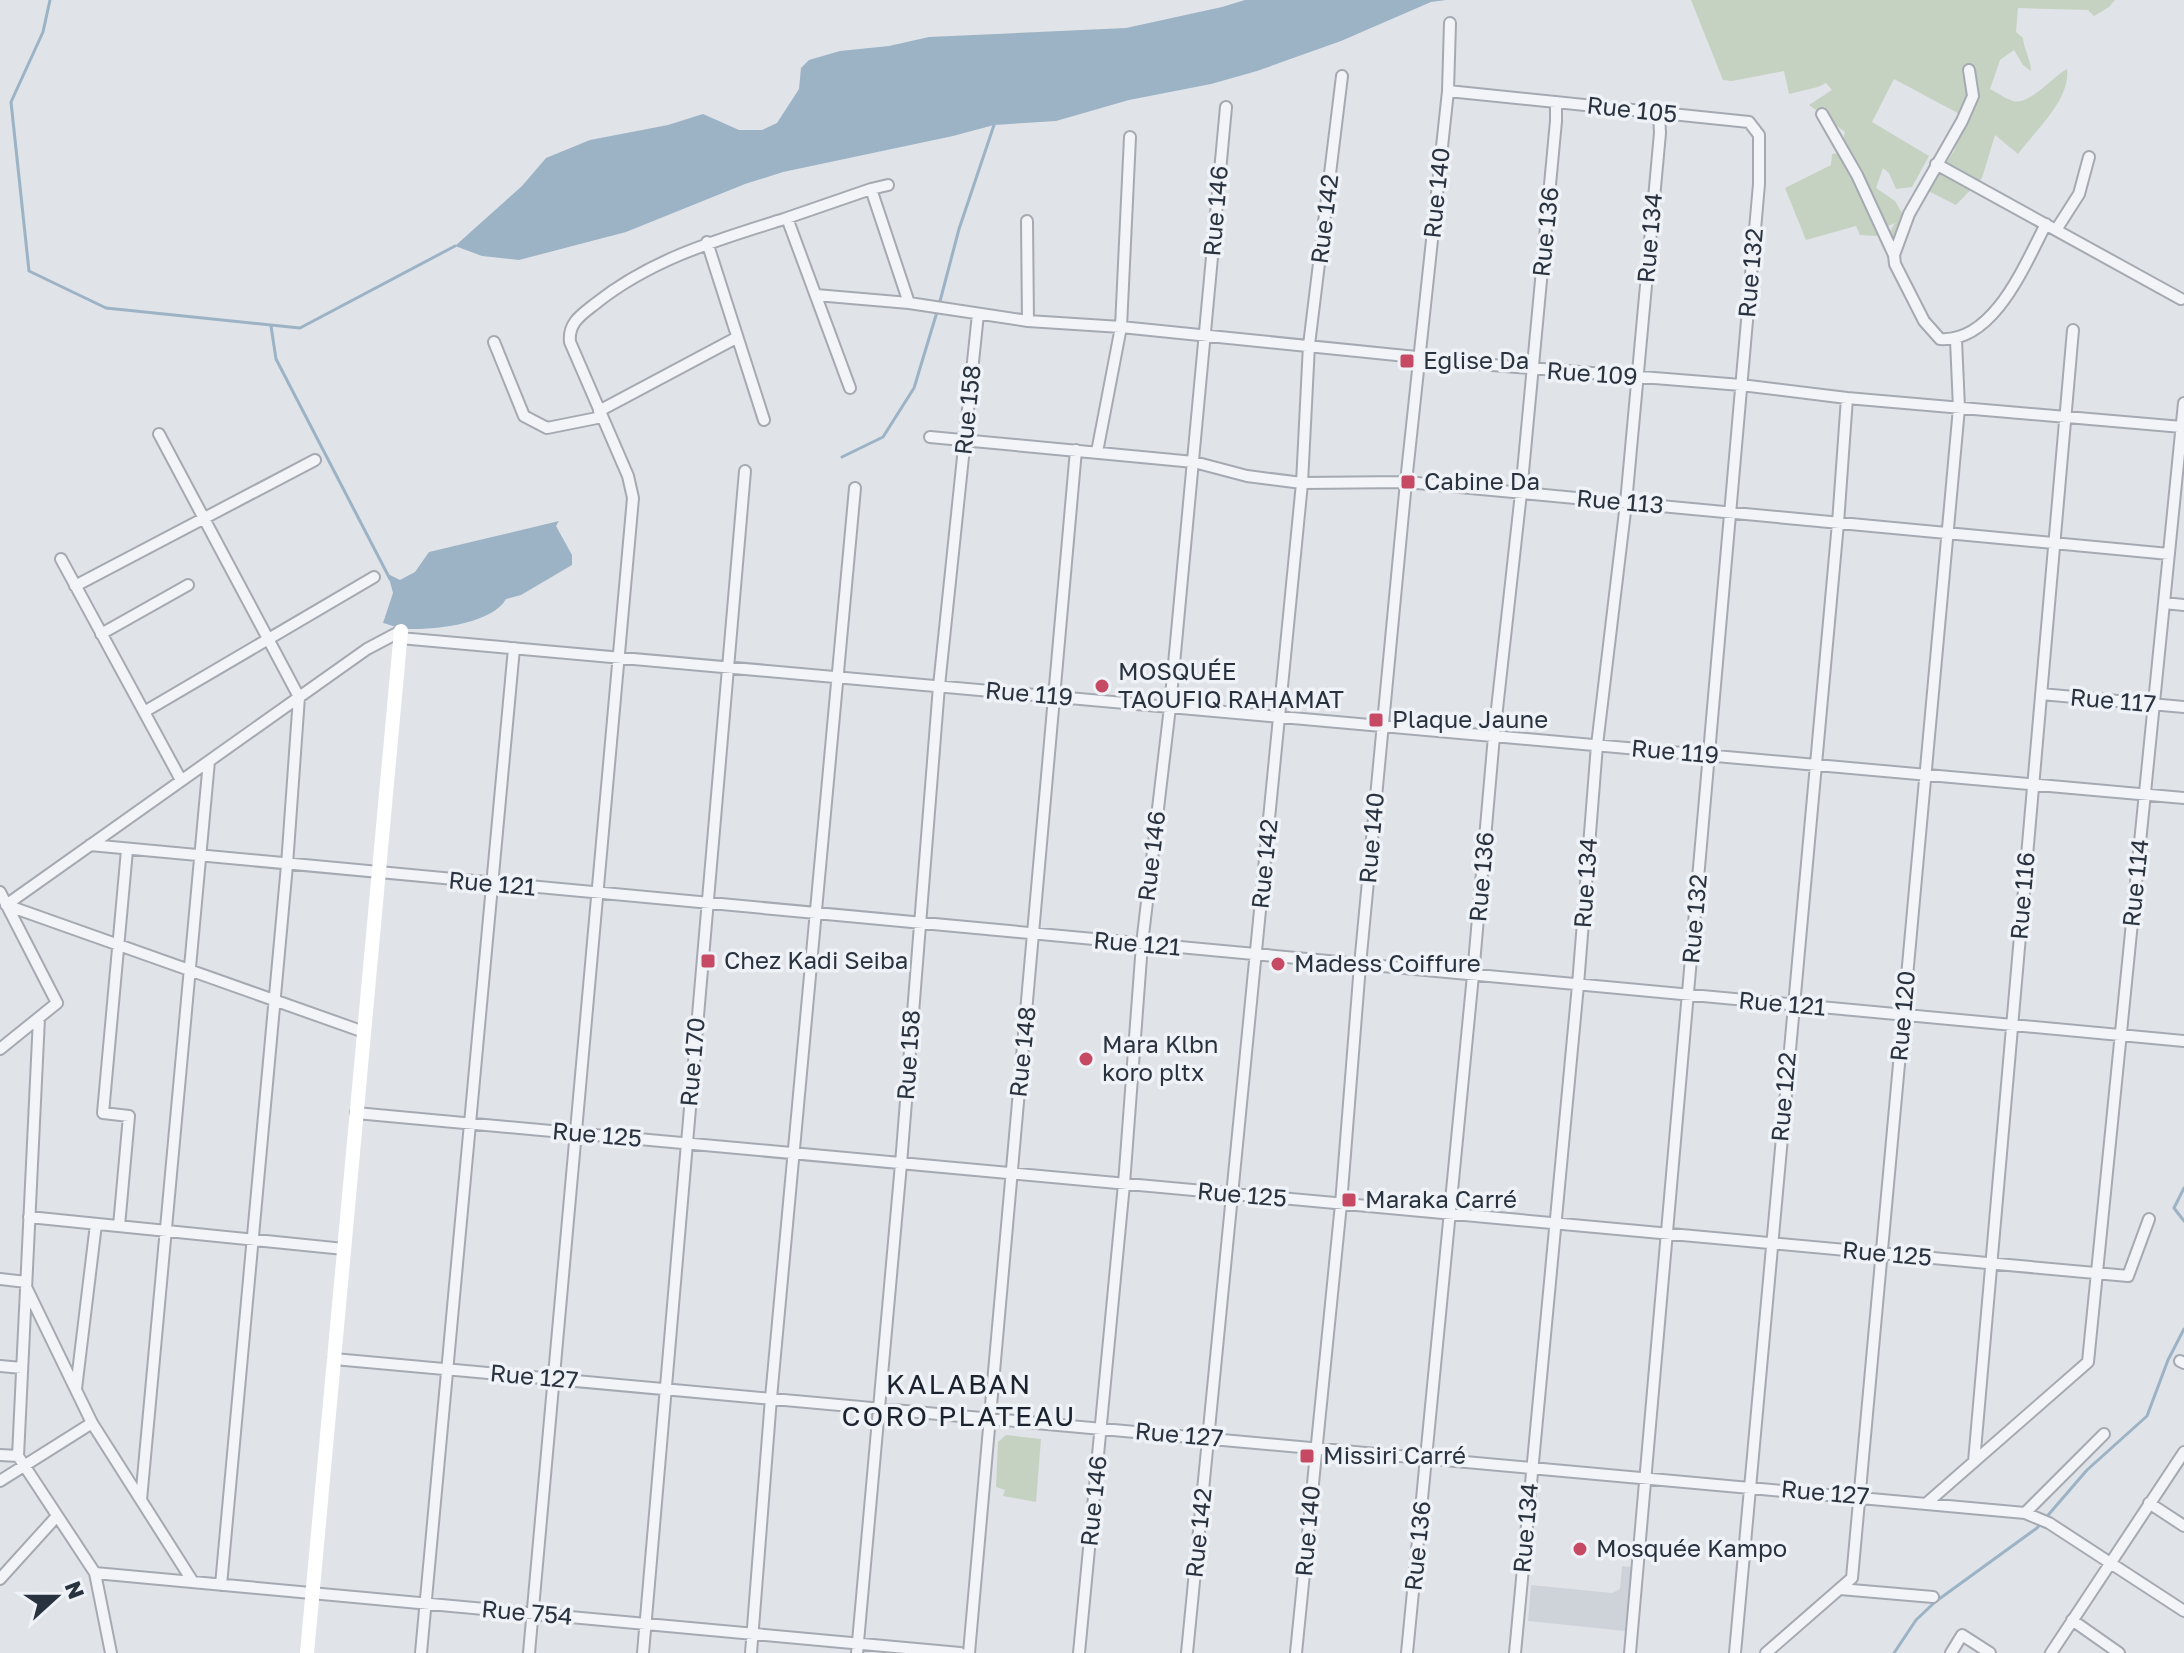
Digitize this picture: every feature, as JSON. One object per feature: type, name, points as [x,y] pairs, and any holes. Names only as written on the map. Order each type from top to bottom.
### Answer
[{"type":"street","name":"Rue 140","points":[[1296,1653],[1341,1204],[1382,726],[1448,91],[1450,23]]},
{"type":"street","points":[[1894,255],[1909,214],[1973,96],[1969,70]]},
{"type":"street","name":"Rue 142","points":[[1187,1653],[1302,483],[1309,345],[1342,76]]},
{"type":"street","name":"Rue 105","points":[[1448,91],[1749,122],[1759,135],[1759,184]]},
{"type":"street","name":"Rue 136","points":[[1407,1653],[1494,736],[1521,493],[1556,102]]},
{"type":"street","name":"Rue 146","points":[[1079,1653],[1124,1184],[1142,944],[1170,707],[1226,107]]},
{"type":"street","name":"Rue 134","points":[[1515,1653],[1578,985],[1597,745],[1626,503],[1660,133],[1659,113]]},
{"type":"street","points":[[1822,114],[1857,175],[1894,255],[1895,264],[1924,321],[1940,339],[1956,340],[1977,327],[2012,290],[2046,224]]},
{"type":"street","points":[[1097,452],[1121,327],[1130,137]]},
{"type":"street","points":[[2056,230],[2079,194],[2089,157]]},
{"type":"street","points":[[1936,164],[2181,299]]},
{"type":"street","name":"Rue 132","points":[[1630,1653],[1759,184]]},
{"type":"street","points":[[529,1653],[633,498],[628,476],[570,342],[569,332],[573,322],[633,276],[707,242],[888,185]]},
{"type":"street","points":[[871,189],[909,303]]},
{"type":"street","points":[[787,218],[850,388]]},
{"type":"street","points":[[1027,221],[1028,321]]},
{"type":"street","points":[[707,242],[764,420]]},
{"type":"street","name":"Rue 109","points":[[816,295],[909,303],[1028,321],[1309,345],[1418,359],[1741,385],[1847,398],[2182,427]]},
{"type":"street","name":"Rue 158","points":[[858,1648],[939,686],[965,440],[972,312]]},
{"type":"street","name":"Rue 116","points":[[1974,1462],[2073,330]]},
{"type":"street","points":[[494,342],[524,416],[547,428],[600,414],[736,338]]},
{"type":"street","name":"Rue 120","points":[[1766,1653],[1852,1578],[1959,408],[1956,340]]},
{"type":"street","name":"Rue 122","points":[[1735,1653],[1847,398]]},
{"type":"street","name":"Rue 114","points":[[1974,1462],[2088,1362],[2184,403]]},
{"type":"street","points":[[159,434],[299,697],[287,865],[221,1585]]},
{"type":"street","name":"Rue 113","points":[[930,437],[1194,462],[1247,476],[1302,483],[1406,482],[2169,554]]},
{"type":"street","name":"Rue 148","points":[[969,1653],[1076,450]]},
{"type":"street","points":[[75,586],[315,460]]},
{"type":"street","name":"Rue 170","points":[[643,1653],[745,471]]},
{"type":"street","points":[[751,1653],[771,1398],[855,488]]},
{"type":"street","points":[[61,559],[181,780]]},
{"type":"street","points":[[144,712],[374,577]]},
{"type":"street","points":[[101,634],[188,585]]},
{"type":"street","points":[[2164,603],[2184,605]]},
{"type":"street","points":[[0,924],[9,910],[90,845],[367,649],[401,634],[307,1653]]},
{"type":"street","name":"Rue 119","points":[[401,634],[514,648],[2184,798]]},
{"type":"street","points":[[421,1653],[514,648]]},
{"type":"street","name":"Rue 117","points":[[2041,694],[2184,707]]},
{"type":"street","points":[[141,1500],[209,761]]},
{"type":"street","name":"Rue 121","points":[[90,845],[2184,1041]]},
{"type":"street","points":[[119,1226],[129,1116],[103,1113],[127,850]]},
{"type":"street","points":[[0,892],[57,1003],[0,1049]]},
{"type":"street","points":[[9,910],[118,944],[364,1032]]},
{"type":"street","points":[[39,1018],[22,1368],[21,1461],[95,1573],[111,1653]]},
{"type":"street","name":"Rue 125","points":[[356,1113],[2128,1276],[2149,1219]]},
{"type":"street","points":[[29,1217],[344,1249]]},
{"type":"street","points":[[76,1391],[96,1224]]},
{"type":"street","points":[[0,1279],[26,1284]]},
{"type":"street","points":[[26,1284],[92,1423],[193,1582]]},
{"type":"street","name":"Rue 127","points":[[334,1359],[1928,1502],[2030,1514]]},
{"type":"street","points":[[0,1366],[22,1368]]},
{"type":"street","points":[[0,1481],[21,1461],[92,1423]]},
{"type":"street","points":[[2104,1434],[2030,1514],[2111,1561],[2184,1611]]},
{"type":"street","points":[[2051,1653],[2184,1452]]},
{"type":"street","points":[[0,1455],[21,1461]]},
{"type":"street","points":[[1928,1502],[1974,1462]]},
{"type":"street","points":[[2149,1503],[2184,1526]]},
{"type":"street","points":[[0,1579],[57,1516]]},
{"type":"street","name":"Rue 754","points":[[95,1573],[753,1634],[858,1648],[960,1653]]},
{"type":"street","points":[[1840,1589],[1933,1597]]},
{"type":"street","points":[[2072,1620],[2119,1653]]},
{"type":"street","points":[[1951,1653],[1962,1635],[1990,1653]]},
{"type":"shaded area","points":[[1622,1566],[1632,1567],[1625,1631],[1528,1621],[1531,1585],[1612,1593],[1620,1589]]},
{"type":"green space","points":[[1691,0],[2115,0],[2094,16],[2088,10],[2018,8],[2016,32],[2023,38],[2031,71],[2023,65],[2014,50],[2000,60],[1990,89],[2010,100],[2019,101],[2033,95],[2067,69],[2067,80],[2058,103],[2018,154],[1995,135],[1982,178],[1956,205],[1928,191],[1954,151],[1967,118],[1894,79],[1872,122],[1929,156],[1912,187],[1896,189],[1889,173],[1883,168],[1876,188],[1895,201],[1909,225],[1891,255],[1887,237],[1895,223],[1877,236],[1860,235],[1856,226],[1806,240],[1785,188],[1831,165],[1832,154],[1840,153],[1845,132],[1809,105],[1832,90],[1826,83],[1789,94],[1784,71],[1723,80]]},
{"type":"green space","points":[[1006,1435],[1041,1439],[1036,1502],[1003,1496],[1005,1490],[996,1487],[998,1442]]},
{"type":"water","points":[[1245,0],[1446,0],[1431,2],[1341,41],[1211,84],[1129,100],[1056,121],[994,125],[783,172],[626,232],[519,260],[482,256],[455,246],[522,186],[546,158],[590,140],[668,125],[703,114],[739,130],[762,130],[777,123],[799,89],[801,68],[809,60],[840,51],[889,46],[929,37],[1126,28]]},
{"type":"water","points":[[559,521],[556,526],[572,555],[572,565],[521,595],[506,599],[499,608],[476,620],[432,628],[404,629],[383,623],[393,593],[388,574],[400,580],[415,572],[429,552]]},
{"type":"waterway","points":[[50,0],[43,32],[11,102],[29,271],[106,308],[300,328],[455,246]]},
{"type":"waterway","points":[[939,305],[959,229],[994,125],[991,122]]},
{"type":"waterway","points":[[842,457],[883,437],[914,388],[937,312]]},
{"type":"waterway","points":[[271,326],[276,359],[390,579]]},
{"type":"waterway","points":[[2184,1188],[2174,1208],[2184,1221]]},
{"type":"waterway","points":[[1894,1653],[1916,1620],[1935,1602],[2037,1528],[2087,1470],[2147,1416],[2168,1360],[2184,1329]]},
{"type":"place","name":"Eglise Da","points":[[1407,361]]},
{"type":"place","name":"Cabine Da","points":[[1408,482]]},
{"type":"place","name":"MOSQUÉE TAOUFIQ RAHAMAT","points":[[1102,686]]},
{"type":"place","name":"Plaque Jaune","points":[[1376,720]]},
{"type":"place","name":"Chez Kadi Seiba","points":[[708,961]]},
{"type":"place","name":"Madess Coiffure","points":[[1278,964]]},
{"type":"place","name":"Mara Klbn koro pltx","points":[[1086,1059]]},
{"type":"place","name":"Maraka Carré","points":[[1349,1200]]},
{"type":"place","name":"Missiri Carré","points":[[1307,1456]]},
{"type":"place","name":"Mosquée Kampo","points":[[1580,1549]]},
{"type":"district","name":"KALABAN CORO PLATEAU","points":[[959,1400]]}]
